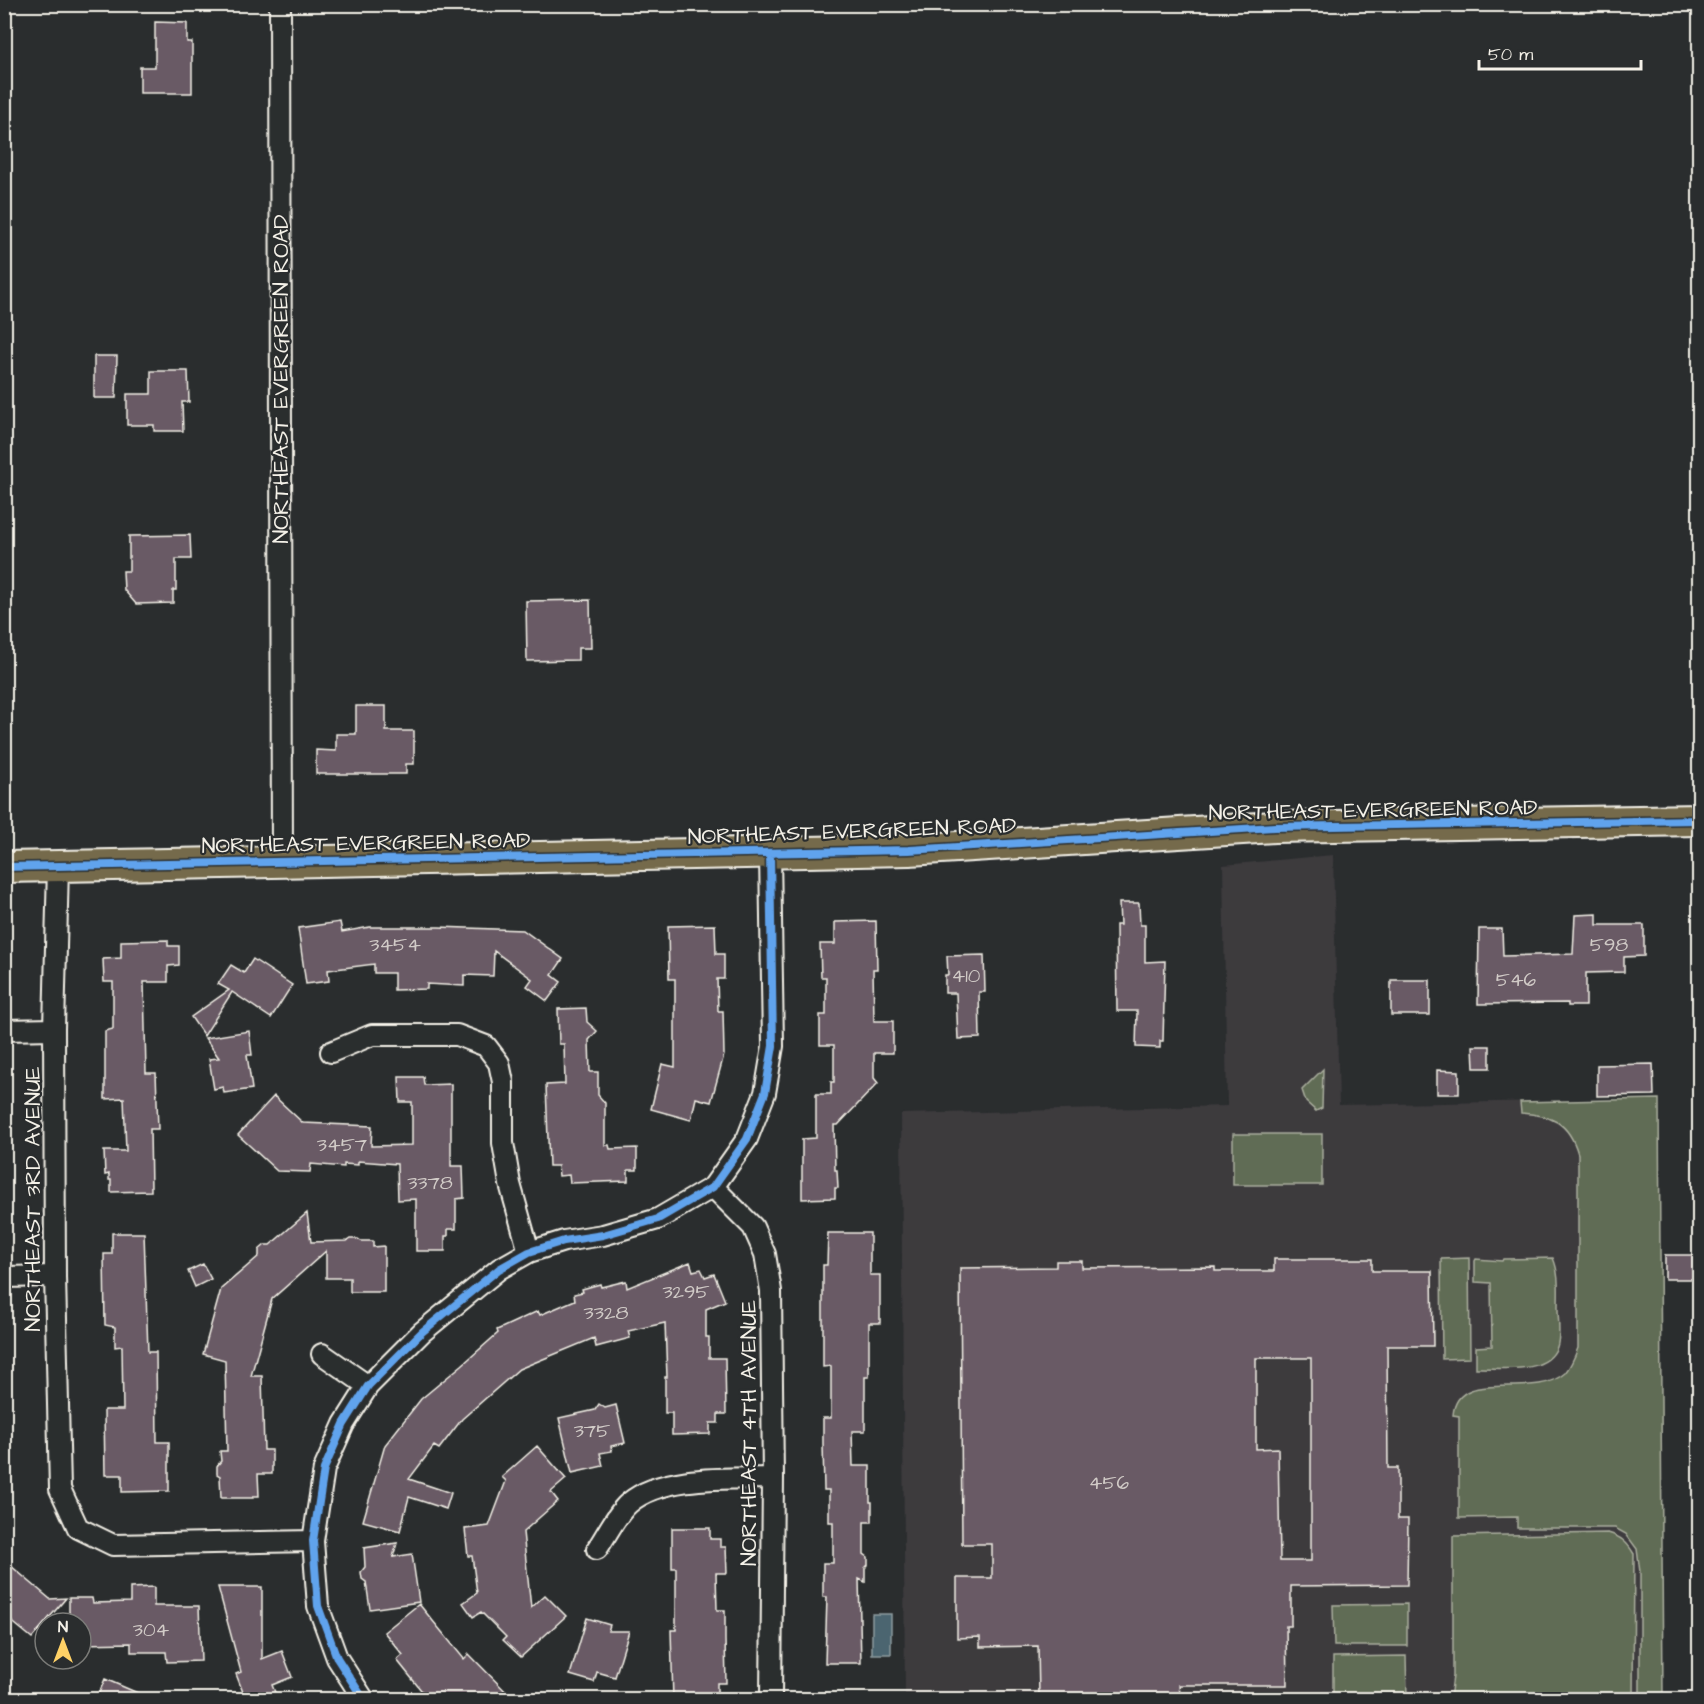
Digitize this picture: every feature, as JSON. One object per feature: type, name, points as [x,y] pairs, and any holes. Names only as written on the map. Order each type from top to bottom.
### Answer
[{"type":"main road","name":"NORTHEAST EVERGREEN ROAD","points":[[4,867],[909,850],[1274,827],[1700,820]]},
{"type":"street","name":"NORTHEAST EVERGREEN ROAD","points":[[280,4],[282,861]]},
{"type":"street","points":[[364,1700],[337,1658],[318,1606],[314,1541],[324,1469],[344,1424],[368,1386],[422,1332],[499,1269],[529,1252],[564,1241],[603,1235],[658,1219],[712,1186],[747,1139],[765,1093],[774,1046],[770,853]]},
{"type":"street","name":"NORTHEAST 3RD AVENUE","points":[[58,866],[54,1029],[55,1276],[60,1489],[78,1528],[113,1545],[314,1541]]},
{"type":"street","points":[[4,1030],[54,1029]]},
{"type":"street","points":[[331,1052],[372,1035],[457,1035],[486,1046],[499,1063],[503,1082],[505,1154],[510,1184],[529,1252]]},
{"type":"street","name":"NORTHEAST 4TH AVENUE","points":[[712,1186],[753,1227],[765,1254],[771,1291],[774,1478],[771,1700]]},
{"type":"street","points":[[4,1277],[55,1276]]},
{"type":"street","points":[[322,1354],[368,1386]]},
{"type":"street","points":[[597,1550],[627,1504],[651,1489],[699,1480],[774,1478]]},
{"type":"shaded area","points":[[1333,855],[1339,1105],[1659,1099],[1663,1699],[905,1699],[901,1114],[1227,1106],[1223,865]]},
{"type":"green space","points":[[1323,1069],[1322,1108],[1316,1111],[1306,1102],[1302,1090]]},
{"type":"green space","points":[[1659,1099],[1663,1699],[1640,1700],[1640,1572],[1637,1549],[1626,1534],[1615,1528],[1517,1528],[1517,1517],[1459,1518],[1459,1416],[1453,1415],[1458,1400],[1468,1391],[1482,1387],[1535,1385],[1551,1381],[1565,1373],[1578,1348],[1578,1154],[1570,1134],[1564,1127],[1550,1118],[1521,1113],[1520,1102]]},
{"type":"green space","points":[[1233,1134],[1322,1134],[1322,1185],[1233,1185]]},
{"type":"green space","points":[[1469,1258],[1470,1358],[1442,1359],[1441,1259]]},
{"type":"green space","points":[[1553,1258],[1558,1277],[1559,1333],[1557,1347],[1551,1356],[1533,1366],[1521,1368],[1476,1368],[1476,1347],[1492,1346],[1491,1283],[1475,1282],[1476,1259],[1502,1261],[1503,1259]]},
{"type":"green space","points":[[1608,1533],[1623,1540],[1634,1554],[1633,1699],[1450,1699],[1453,1676],[1453,1536]]},
{"type":"green space","points":[[1407,1604],[1407,1646],[1334,1646],[1333,1605]]},
{"type":"green space","points":[[1406,1656],[1407,1698],[1333,1698],[1333,1657]]},
{"type":"water","points":[[872,1614],[891,1614],[891,1654],[872,1654]]},
{"type":"building","points":[[155,22],[187,23],[187,42],[192,42],[192,93],[140,93],[140,67],[155,67]]},
{"type":"building","points":[[94,356],[117,356],[116,398],[94,398]]},
{"type":"building","points":[[151,371],[188,371],[189,402],[182,402],[183,431],[154,431],[154,425],[127,425],[127,394],[151,394]]},
{"type":"building","points":[[190,535],[191,559],[176,559],[176,590],[173,590],[173,603],[136,604],[124,590],[123,571],[129,571],[129,536]]},
{"type":"building","points":[[590,600],[591,648],[578,648],[578,660],[527,661],[526,601]]},
{"type":"building","points":[[356,706],[386,706],[386,731],[414,731],[414,764],[406,764],[406,774],[316,774],[316,750],[336,751],[336,734],[356,734]]},
{"type":"building","points":[[1119,903],[1139,903],[1140,925],[1145,925],[1145,962],[1165,961],[1163,1041],[1160,1041],[1160,1048],[1136,1047],[1137,1011],[1117,1011],[1116,925],[1120,925]]},
{"type":"building","points":[[1597,914],[1597,925],[1644,925],[1644,956],[1624,957],[1624,972],[1586,973],[1586,1006],[1568,1006],[1568,1003],[1478,1004],[1479,929],[1502,929],[1503,956],[1573,954],[1575,915]]},
{"type":"building","points":[[876,921],[877,969],[873,969],[874,1021],[893,1021],[893,1053],[874,1053],[874,1078],[878,1083],[838,1125],[834,1125],[835,1170],[837,1170],[838,1188],[835,1188],[835,1198],[802,1199],[802,1139],[816,1138],[816,1094],[831,1094],[831,1082],[834,1082],[834,1045],[820,1045],[820,1015],[826,1015],[826,977],[821,977],[820,944],[835,944],[835,922]]},
{"type":"building","points":[[340,922],[342,932],[370,927],[523,930],[563,959],[552,975],[561,982],[547,1001],[527,986],[532,979],[494,951],[493,976],[464,975],[464,986],[427,984],[427,989],[394,990],[394,973],[374,973],[374,964],[328,970],[329,981],[306,984],[298,928]]},
{"type":"building","points":[[715,925],[716,954],[724,954],[724,979],[717,979],[718,1011],[723,1011],[724,1055],[711,1102],[696,1098],[691,1120],[651,1109],[662,1064],[675,1067],[675,979],[669,979],[668,926]]},
{"type":"building","points":[[168,940],[168,946],[179,946],[179,965],[168,966],[168,982],[144,982],[146,1073],[156,1073],[158,1129],[150,1129],[151,1191],[111,1192],[109,1174],[105,1175],[104,1151],[126,1151],[124,1098],[105,1099],[105,1031],[113,1029],[113,982],[104,982],[103,959],[121,958],[121,941]]},
{"type":"building","points":[[984,955],[985,992],[979,992],[980,1038],[958,1039],[956,993],[945,993],[945,975],[948,975],[947,956]]},
{"type":"building","points":[[253,959],[292,985],[271,1018],[232,992],[204,1036],[191,1017],[229,990],[218,984],[231,965],[244,973]]},
{"type":"building","points":[[1391,980],[1430,980],[1430,1015],[1391,1015]]},
{"type":"building","points":[[586,1008],[587,1022],[597,1031],[589,1040],[590,1072],[598,1072],[598,1095],[605,1103],[605,1145],[609,1145],[610,1149],[637,1148],[637,1170],[628,1170],[628,1181],[570,1183],[569,1175],[559,1176],[558,1166],[549,1166],[546,1085],[565,1084],[564,1044],[559,1044],[558,1009]]},
{"type":"building","points":[[249,1031],[252,1055],[247,1055],[252,1089],[224,1093],[223,1087],[214,1089],[209,1059],[219,1058],[205,1038]]},
{"type":"building","points":[[1473,1046],[1490,1046],[1490,1068],[1474,1068]]},
{"type":"building","points":[[1653,1064],[1654,1095],[1597,1096],[1597,1065]]},
{"type":"building","points":[[1437,1070],[1459,1071],[1459,1094],[1437,1094]]},
{"type":"building","points":[[399,1077],[423,1077],[424,1085],[451,1084],[451,1166],[463,1166],[464,1198],[456,1199],[456,1229],[448,1229],[448,1236],[445,1236],[445,1251],[416,1251],[416,1199],[398,1200],[397,1164],[358,1161],[358,1165],[344,1164],[344,1167],[311,1164],[310,1172],[277,1171],[238,1135],[274,1096],[303,1123],[372,1126],[371,1146],[412,1145],[412,1102],[400,1102]]},
{"type":"building","points":[[307,1213],[311,1242],[358,1239],[373,1241],[373,1247],[384,1246],[384,1292],[350,1292],[350,1278],[326,1278],[326,1251],[272,1299],[251,1376],[262,1376],[264,1450],[272,1450],[272,1474],[258,1474],[259,1496],[221,1498],[217,1466],[221,1461],[220,1451],[227,1451],[225,1360],[203,1354],[221,1289],[259,1256],[259,1250],[265,1245],[270,1245]]},
{"type":"building","points":[[112,1233],[144,1233],[148,1352],[156,1352],[157,1442],[169,1442],[169,1491],[122,1492],[122,1475],[105,1475],[104,1410],[123,1410],[122,1346],[115,1347],[115,1327],[105,1325],[104,1254],[112,1254]]},
{"type":"building","points":[[828,1233],[870,1233],[870,1275],[880,1275],[880,1323],[869,1323],[869,1377],[865,1377],[865,1431],[852,1431],[853,1466],[870,1466],[870,1502],[872,1502],[872,1522],[864,1522],[864,1554],[868,1557],[865,1582],[859,1579],[861,1663],[825,1663],[827,1597],[823,1597],[823,1563],[833,1563],[833,1522],[829,1522],[829,1490],[824,1490],[823,1443],[823,1418],[831,1418],[831,1366],[823,1367],[823,1265],[827,1265]]},
{"type":"building","points":[[1665,1255],[1695,1255],[1695,1279],[1665,1279]]},
{"type":"building","points":[[1274,1259],[1372,1259],[1372,1271],[1432,1271],[1433,1346],[1387,1346],[1388,1468],[1398,1468],[1398,1519],[1408,1519],[1407,1585],[1291,1586],[1291,1626],[1286,1626],[1287,1685],[1179,1685],[1180,1694],[1039,1696],[1038,1646],[980,1647],[980,1637],[957,1638],[957,1578],[992,1578],[992,1544],[962,1544],[960,1268],[1056,1267],[1056,1261],[1082,1261],[1082,1268],[1215,1267],[1215,1271],[1274,1271]],"holes":[[[1256,1358],[1311,1358],[1311,1561],[1280,1561],[1278,1448],[1256,1449]]]},
{"type":"building","points":[[690,1262],[693,1271],[701,1269],[705,1277],[714,1274],[725,1301],[706,1309],[709,1358],[725,1358],[726,1414],[718,1414],[718,1423],[710,1423],[710,1434],[672,1435],[672,1413],[665,1413],[665,1377],[667,1377],[665,1323],[628,1331],[630,1338],[596,1347],[594,1338],[519,1369],[462,1419],[439,1449],[434,1446],[409,1479],[451,1493],[446,1509],[409,1497],[400,1531],[363,1521],[385,1445],[421,1399],[498,1333],[497,1330],[538,1311],[540,1315],[575,1300],[574,1294],[583,1292],[582,1289],[626,1281],[627,1288]]},
{"type":"building","points":[[203,1264],[211,1279],[195,1287],[188,1271]]},
{"type":"building","points":[[599,1404],[605,1408],[616,1405],[625,1443],[611,1446],[612,1451],[600,1453],[603,1466],[572,1473],[559,1418],[595,1410]]},
{"type":"building","points":[[537,1446],[566,1479],[551,1492],[558,1501],[523,1532],[531,1608],[545,1595],[566,1616],[521,1657],[503,1640],[506,1637],[481,1612],[473,1617],[463,1603],[477,1593],[472,1556],[468,1556],[465,1529],[489,1526],[506,1481],[502,1477]]},
{"type":"building","points":[[672,1528],[710,1528],[710,1539],[720,1539],[720,1547],[726,1547],[727,1573],[716,1573],[717,1610],[725,1610],[726,1683],[717,1683],[717,1700],[673,1700],[671,1630],[676,1630],[676,1568],[672,1568]]},
{"type":"building","points":[[397,1543],[393,1557],[412,1554],[419,1602],[370,1609],[366,1582],[362,1579],[361,1572],[365,1567],[364,1548]]},
{"type":"building","points":[[4,1560],[50,1599],[66,1598],[55,1611],[33,1611],[32,1638],[4,1615]]},
{"type":"building","points":[[154,1587],[154,1606],[199,1606],[201,1661],[167,1662],[166,1652],[131,1652],[131,1643],[93,1644],[93,1611],[69,1611],[69,1598],[92,1598],[93,1603],[130,1602],[130,1588]]},
{"type":"building","points":[[218,1587],[262,1587],[262,1659],[282,1651],[292,1677],[272,1685],[278,1700],[246,1700],[236,1674],[241,1672]]},
{"type":"building","points":[[419,1604],[464,1659],[469,1654],[514,1700],[429,1700],[397,1660],[403,1655],[384,1632]]},
{"type":"building","points":[[587,1618],[610,1625],[608,1631],[629,1631],[615,1677],[597,1672],[594,1682],[570,1675]]},
{"type":"building","points":[[105,1679],[154,1700],[96,1700]]},
{"type":"cycle path","points":[[4,867],[909,850],[1274,827],[1700,820]]},
{"type":"cycle path","points":[[364,1700],[337,1658],[318,1606],[313,1541],[324,1469],[344,1424],[368,1386],[422,1332],[499,1269],[529,1252],[564,1241],[603,1235],[658,1219],[713,1187],[747,1139],[765,1093],[773,1046],[770,853]]}]
